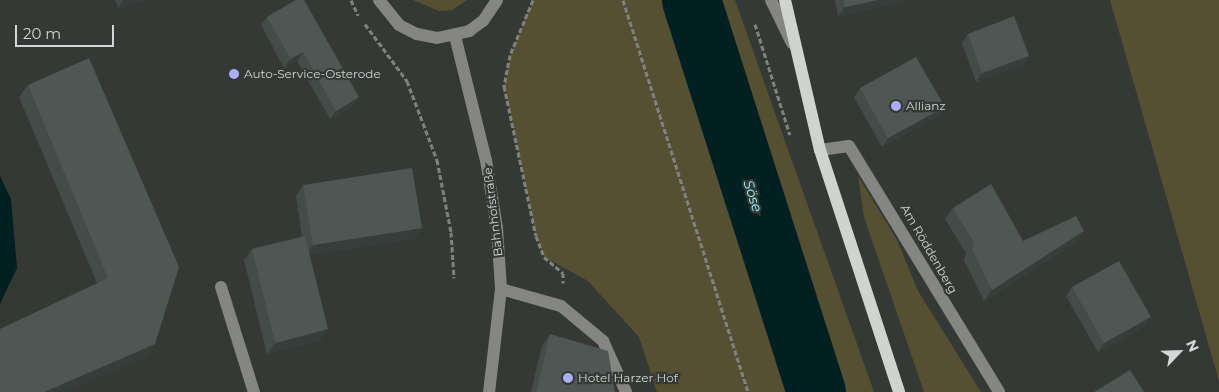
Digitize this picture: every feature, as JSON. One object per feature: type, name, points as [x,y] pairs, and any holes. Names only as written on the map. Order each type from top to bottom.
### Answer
[{"type":"main road","points":[[785,0],[794,46],[820,150],[899,392]]},
{"type":"street","points":[[379,0],[399,25],[417,34],[438,38],[455,36],[483,20],[497,0]]},
{"type":"street","points":[[771,0],[794,46]]},
{"type":"street","name":"Bahnhofstraße","points":[[455,36],[486,160],[497,228],[501,289],[489,392]]},
{"type":"street","name":"Am Röddenberg","points":[[820,150],[849,146],[999,392]]},
{"type":"street","points":[[221,287],[254,392]]},
{"type":"street","points":[[501,289],[561,306],[603,341],[626,392]]},
{"type":"path","points":[[351,0],[407,81],[423,120],[437,160],[450,223],[454,278]]},
{"type":"path","points":[[533,0],[510,55],[504,86],[536,236],[544,257],[564,273],[561,306]]},
{"type":"path","points":[[623,0],[748,392]]},
{"type":"shaded area","points":[[413,0],[467,0],[452,10],[439,11]]},
{"type":"shaded area","points":[[533,0],[735,0],[874,392],[657,392],[639,337],[588,281],[544,257],[536,236],[504,86],[510,55]]},
{"type":"shaded area","points":[[1110,0],[1219,0],[1219,381]]},
{"type":"shaded area","points":[[858,176],[897,240],[918,291],[981,392],[924,392],[864,217]]},
{"type":"water","points":[[0,176],[11,199],[17,268],[0,304]]},
{"type":"building","points":[[296,0],[304,0],[359,97],[336,111],[303,52],[291,59],[267,17]]},
{"type":"building","points":[[843,0],[878,0],[845,7]]},
{"type":"building","points":[[1014,16],[1029,56],[982,73],[968,34]]},
{"type":"building","name":"Allianz","points":[[916,57],[945,107],[888,138],[860,88]]},
{"type":"building","points":[[89,58],[179,267],[155,344],[44,392],[0,392],[0,329],[108,278],[28,85]]},
{"type":"building","points":[[412,168],[422,228],[313,245],[303,185]]},
{"type":"building","points":[[991,184],[1023,241],[1076,216],[1084,231],[992,290],[972,249],[974,242],[953,208]]},
{"type":"building","points":[[305,236],[328,329],[275,343],[252,249]]},
{"type":"building","points":[[1119,261],[1151,317],[1104,343],[1072,287]]},
{"type":"building","name":"Hotel Harzer Hof","points":[[550,334],[608,351],[615,392],[536,392]]},
{"type":"building","points":[[1130,370],[1144,392],[1094,392]]},
{"type":"waterway","name":"Söse","points":[[691,0],[816,392]]},
{"type":"place","name":"Auto-Service-Osterode","points":[[234,74]]},
{"type":"place","name":"Allianz","points":[[896,106]]},
{"type":"place","name":"Hotel Harzer Hof","points":[[568,378]]}]
